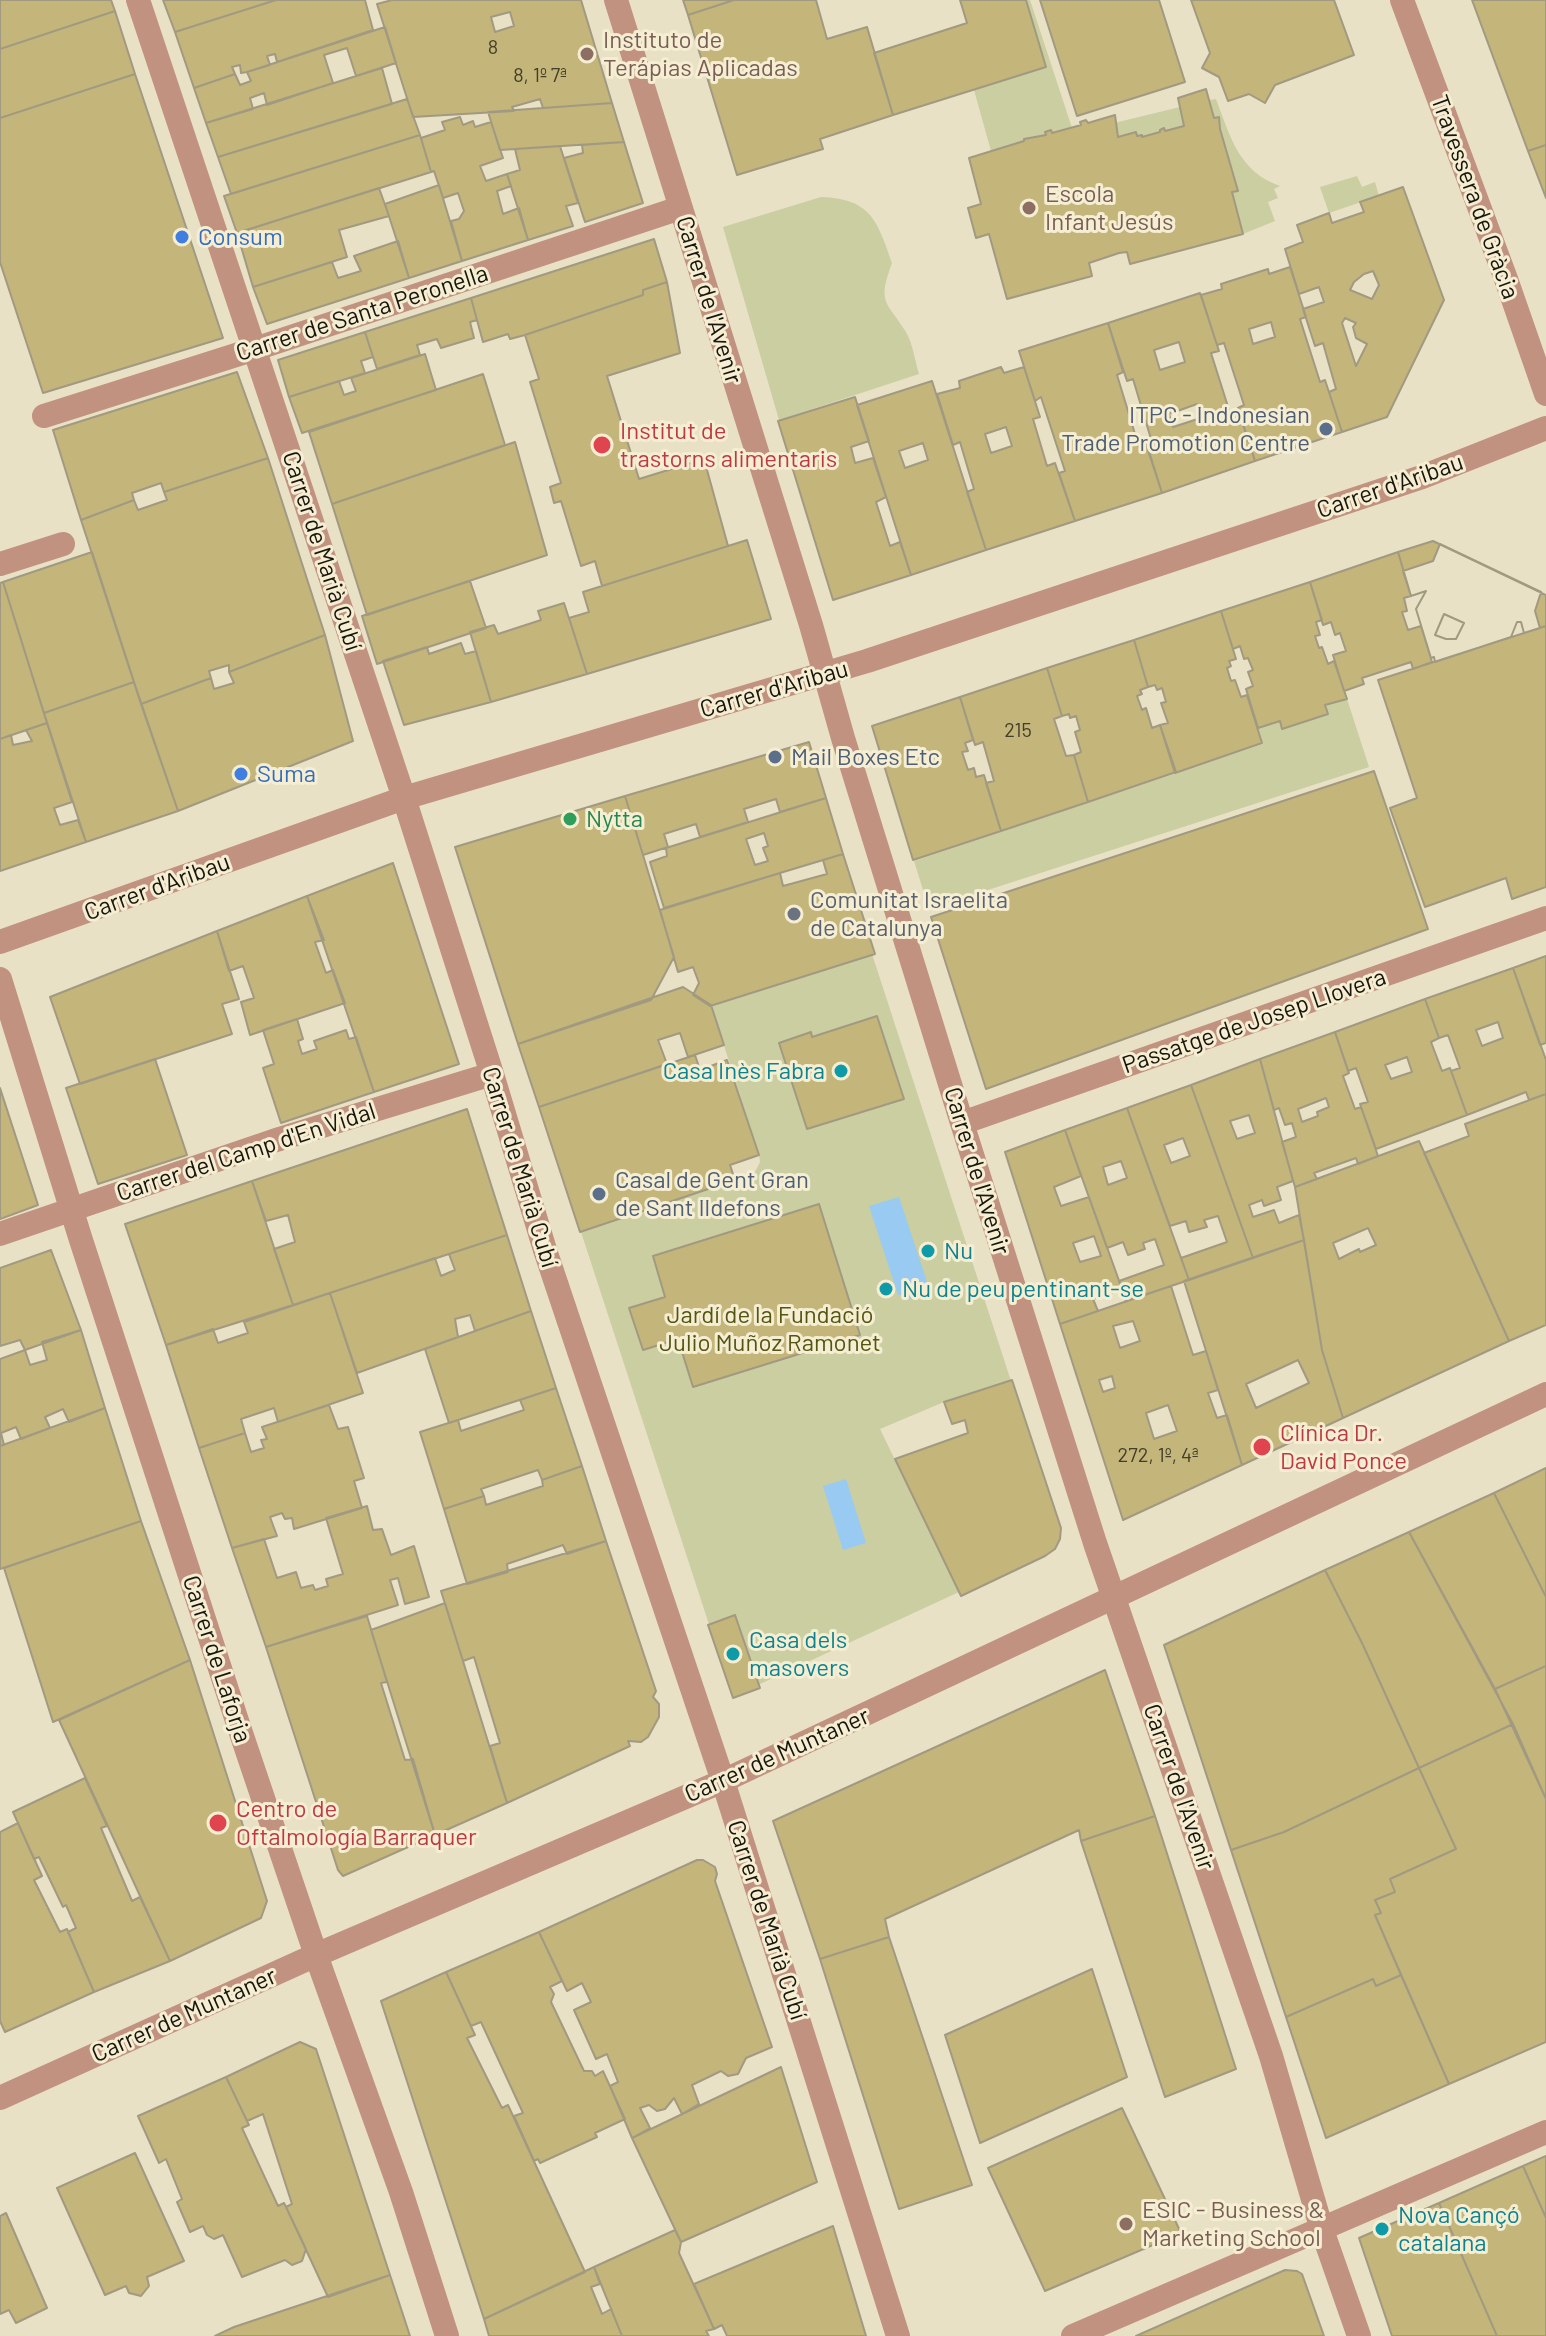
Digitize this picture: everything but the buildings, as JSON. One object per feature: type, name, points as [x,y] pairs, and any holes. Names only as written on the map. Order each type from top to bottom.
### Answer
[{"type":"street","name":"Carrer de Marià Cubí","points":[[138,0],[404,798],[545,1250],[723,1781],[898,2336]]},
{"type":"street","name":"Carrer de l'Avenir","points":[[616,0],[962,1123],[1112,1597],[1271,2056],[1322,2230],[1359,2336]]},
{"type":"street","name":"Travessera de Gràcia","points":[[1402,0],[1546,394]]},
{"type":"street","name":"Carrer de Santa Peronella","points":[[44,416],[680,208]]},
{"type":"street","name":"Carrer d'Aribau","points":[[0,942],[404,798],[824,675],[1422,477],[1546,428]]},
{"type":"street","points":[[0,564],[63,544]]},
{"type":"street","name":"Passatge de Josep Llovera","points":[[962,1123],[1546,918]]},
{"type":"street","name":"Carrer de Laforja","points":[[0,979],[71,1209],[316,1955],[401,2192],[447,2336]]},
{"type":"street","name":"Carrer del Camp d'En Vidal","points":[[0,1234],[273,1141],[492,1074]]},
{"type":"street","name":"Carrer de Muntaner","points":[[0,2098],[316,1955],[723,1781],[1546,1394]]},
{"type":"street","points":[[1073,2336],[1546,2132]]},
{"type":"green space","points":[[1026,0],[1030,0],[1072,128],[1052,133],[1050,130],[1045,132],[1046,135],[991,151],[974,90],[1046,67]]},
{"type":"green space","points":[[1216,99],[1245,162],[1266,180],[1280,186],[1274,189],[1278,198],[1268,202],[1275,221],[1243,234],[1209,100]]},
{"type":"green space","points":[[1180,107],[1184,126],[1163,129],[1142,137],[1137,136],[1136,132],[1118,137],[1114,123]]},
{"type":"green space","points":[[1357,176],[1362,187],[1375,182],[1379,196],[1329,213],[1320,187]]},
{"type":"green space","points":[[821,197],[851,202],[861,207],[876,223],[892,263],[885,287],[886,301],[908,337],[919,374],[779,420],[723,227]]},
{"type":"green space","points":[[1347,699],[1369,767],[929,909],[914,861],[1263,744],[1258,728],[1280,721],[1283,729],[1328,714],[1326,705]]},
{"type":"green space","name":"Jardí de la Fundació Julio Muñoz Ramonet","points":[[872,954],[1011,1381],[944,1402],[880,1429],[959,1592],[760,1684],[760,1688],[733,1698],[581,1232],[754,1174],[760,1162],[759,1155],[711,1005]]},
{"type":"water","points":[[899,1197],[928,1285],[923,1287],[920,1297],[912,1300],[904,1294],[898,1295],[869,1206]]},
{"type":"water","points":[[846,1479],[866,1543],[843,1550],[823,1486]]},
{"type":"place","name":"Instituto de Terápias Aplicadas","points":[[587,54]]},
{"type":"place","name":"Escola Infant Jesús","points":[[1029,208]]},
{"type":"place","name":"Consum","points":[[182,237]]},
{"type":"place","name":"ITPC - Indonesian Trade Promotion Centre","points":[[1326,429]]},
{"type":"place","name":"Institut de trastorns alimentaris","points":[[602,445]]},
{"type":"place","name":"Mail Boxes Etc","points":[[775,757]]},
{"type":"place","name":"Suma","points":[[241,774]]},
{"type":"place","name":"Nytta","points":[[570,819]]},
{"type":"place","name":"Comunitat Israelita de Catalunya","points":[[794,914]]},
{"type":"place","name":"Casa Inès Fabra","points":[[841,1071]]},
{"type":"place","name":"Casal de Gent Gran de Sant Ildefons","points":[[599,1194]]},
{"type":"place","name":"Nu","points":[[928,1251]]},
{"type":"place","name":"Nu de peu pentinant-se","points":[[886,1289]]},
{"type":"place","name":"Clínica Dr. David Ponce","points":[[1262,1447]]},
{"type":"place","name":"Casa dels masovers","points":[[733,1654]]},
{"type":"place","name":"Centro de Oftalmología Barraquer","points":[[218,1823]]},
{"type":"place","name":"ESIC - Business & Marketing School","points":[[1126,2224]]},
{"type":"place","name":"Nova Cançó catalana","points":[[1382,2229]]}]
